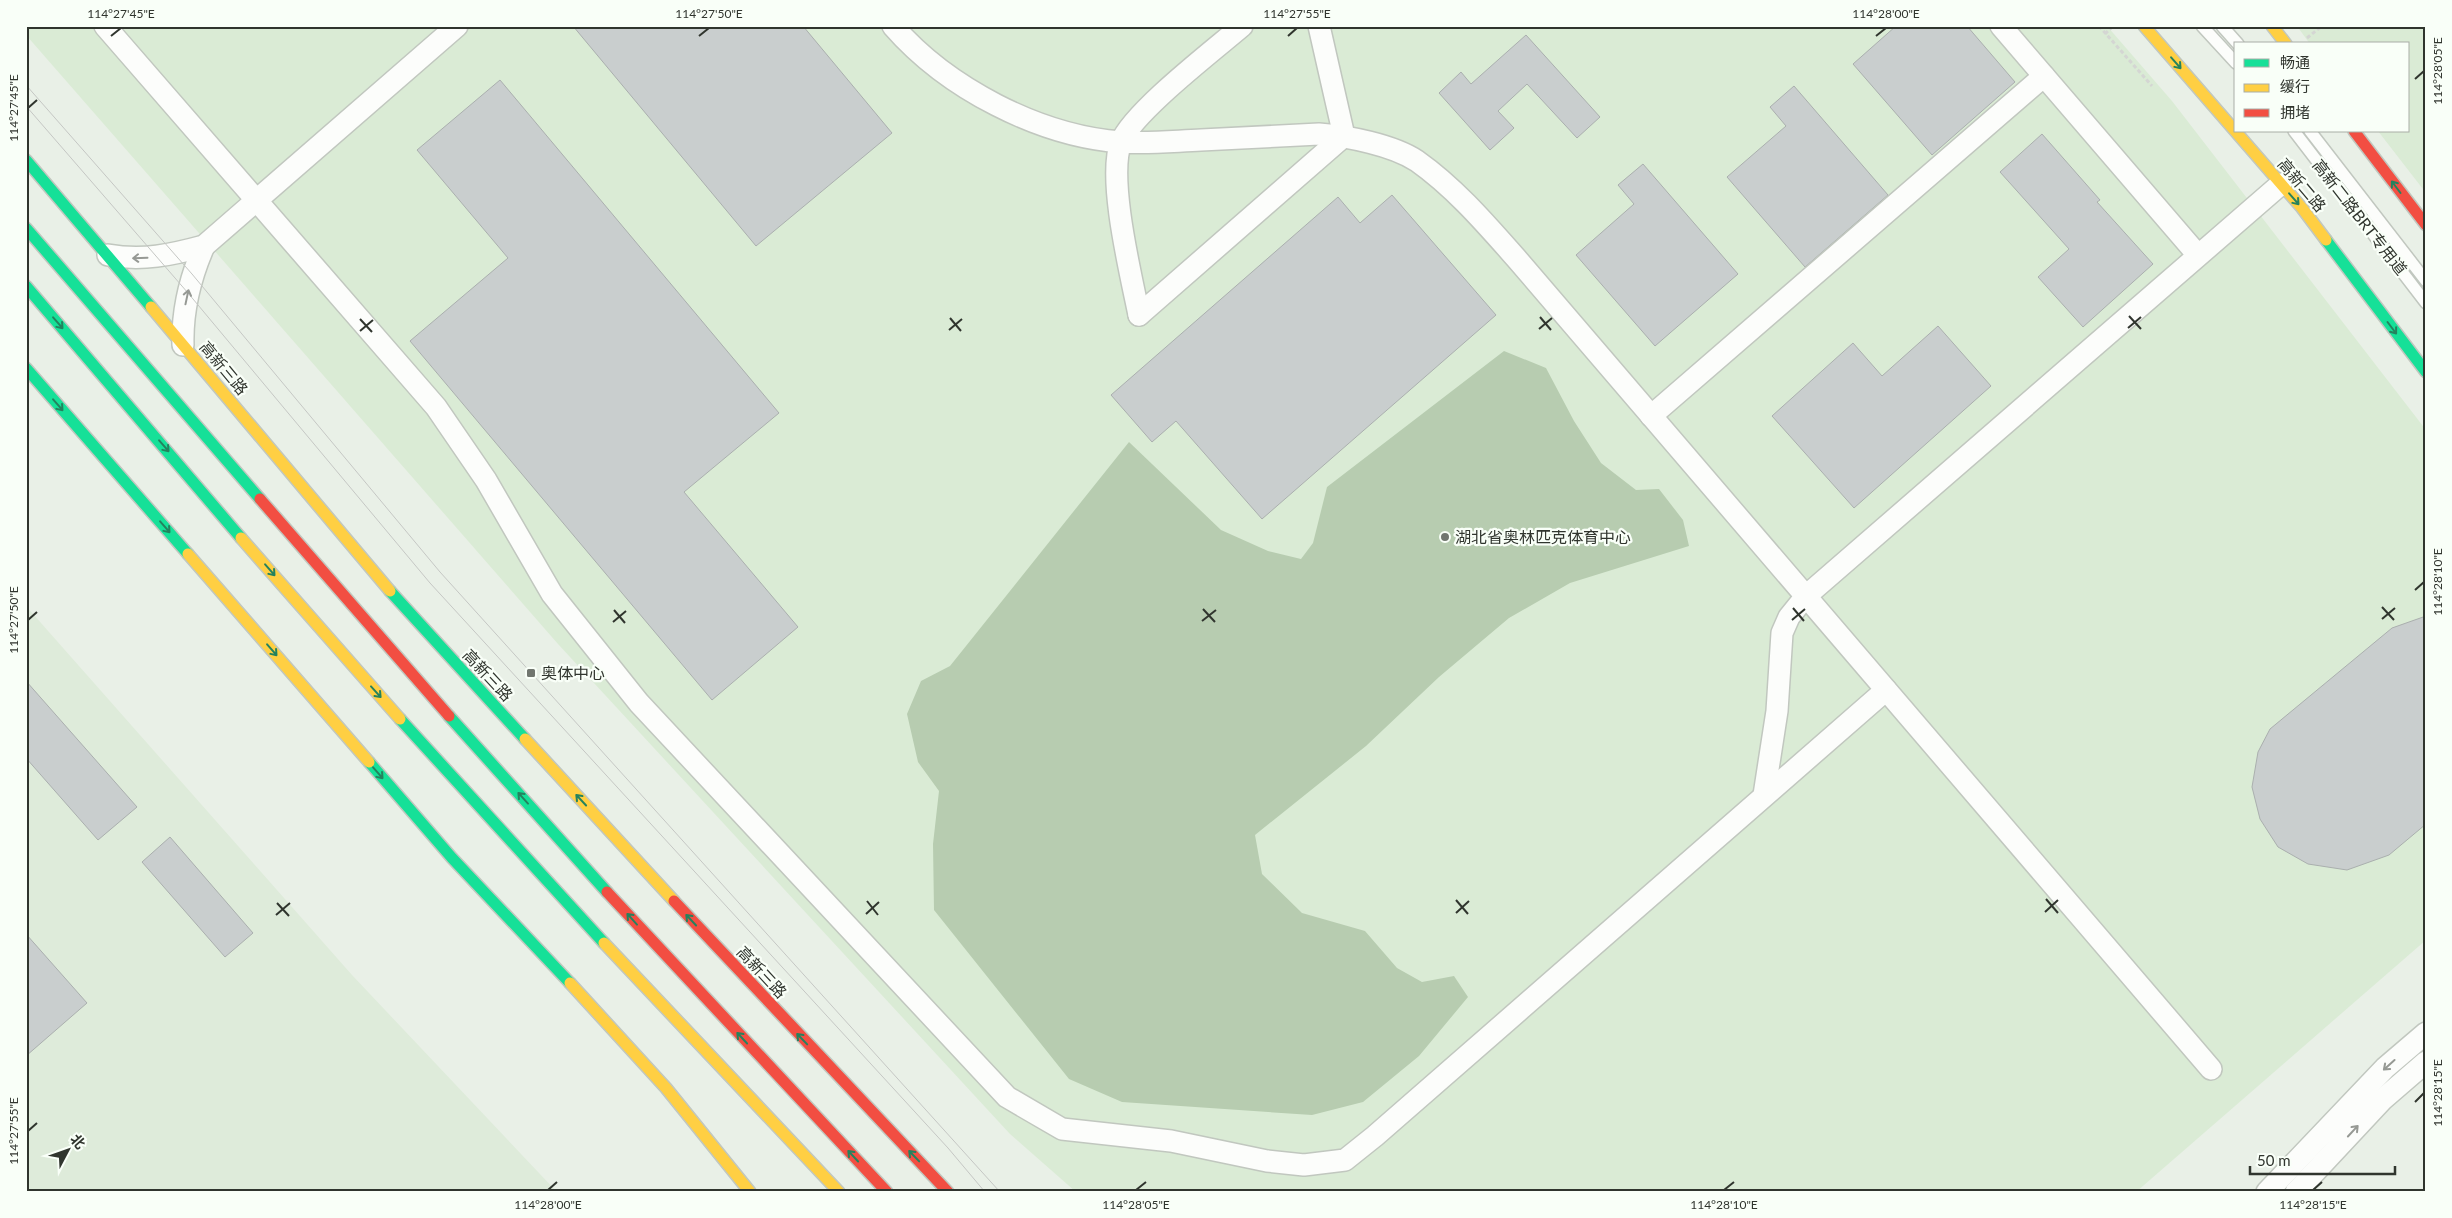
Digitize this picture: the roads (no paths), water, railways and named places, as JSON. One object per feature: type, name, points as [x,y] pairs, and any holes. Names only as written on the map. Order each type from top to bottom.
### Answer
[{"type":"main road","name":"高新二路","points":[[2144,26],[2234,130]]},
{"type":"main road","points":[[2272,26],[2284,42]]},
{"type":"main road","name":"高新二路","points":[[2236,132],[2302,208],[2426,372]]},
{"type":"main road","points":[[2355,132],[2426,225]]},
{"type":"main road","name":"高新三路","points":[[26,160],[412,616],[797,1034],[948,1192]]},
{"type":"main road","points":[[26,228],[372,630],[561,842],[887,1192]]},
{"type":"main road","points":[[26,286],[344,656],[527,860],[697,1045],[839,1192]]},
{"type":"main road","points":[[26,368],[452,858],[620,1036],[750,1192]]},
{"type":"main road","points":[[706,1137],[720,1173]]},
{"type":"street","points":[[105,26],[436,407],[486,480],[552,594],[639,703],[1008,1097],[1062,1129],[1171,1141],[1267,1161],[1304,1165],[1345,1160],[1375,1136],[1886,690]]},
{"type":"street","points":[[184,345],[182,320],[192,274],[204,246],[457,26]]},
{"type":"street","points":[[893,26],[910,46],[949,79],[992,102],[1041,124],[1081,136],[1121,142],[1319,134],[1344,136],[1378,145],[1416,160],[1468,204],[2211,1069]]},
{"type":"street","points":[[1242,26],[1138,116],[1121,142],[1117,172],[1121,224],[1139,315],[1344,136]]},
{"type":"street","points":[[1319,26],[1344,136]]},
{"type":"street","points":[[2001,26],[2197,254]]},
{"type":"street","points":[[1651,416],[2044,76]]},
{"type":"street","points":[[1764,795],[1776,721],[1782,633],[1789,617],[1806,596],[2197,254],[2281,184]]},
{"type":"street","points":[[108,255],[130,259],[157,258],[204,246]]},
{"type":"street","points":[[2267,1192],[2385,1068],[2426,1033]]},
{"type":"street","points":[[2296,1192],[2382,1100],[2426,1062]]},
{"type":"lane","points":[[2202,26],[2234,61]]},
{"type":"lane","points":[[2222,26],[2236,42]]},
{"type":"lane","name":"高新二路BRT专用道","points":[[2295,132],[2426,303]]},
{"type":"lane","name":"高新二路BRT专用道","points":[[2311,132],[2426,281]]},
{"type":"tram line","points":[[26,85],[192,274],[440,572],[1000,1192]]},
{"type":"tram line","points":[[26,106],[188,293],[430,583],[948,1148],[985,1192]]},
{"type":"place","name":"湖北省奥林匹克体育中心","points":[[1445,537]]},
{"type":"place","name":"奥体中心","points":[[531,673]]}]
